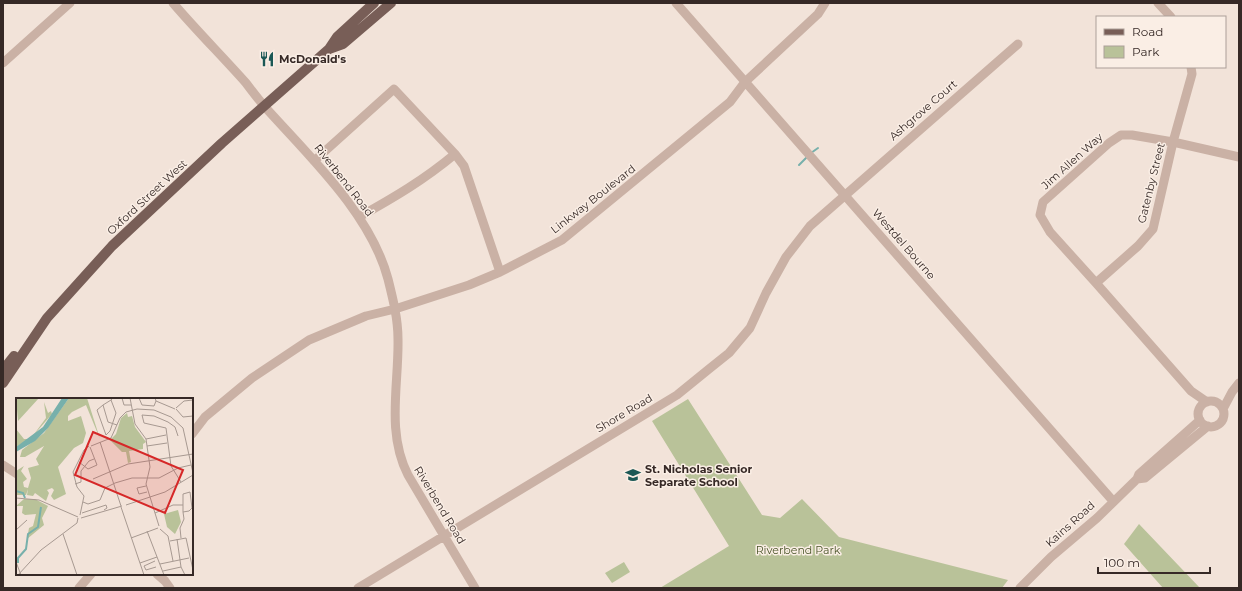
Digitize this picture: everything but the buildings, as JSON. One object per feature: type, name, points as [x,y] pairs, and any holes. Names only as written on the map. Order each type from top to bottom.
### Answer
[{"type":"main road","name":"Oxford Street West","points":[[329,50],[337,36],[374,3]]},
{"type":"main road","name":"Oxford Street West","points":[[3,383],[47,318],[112,246],[264,106],[329,50],[343,44],[390,3]]},
{"type":"main road","points":[[3,370],[47,318]]},
{"type":"street","points":[[3,63],[70,3]]},
{"type":"street","name":"Riverbend Road","points":[[172,3],[314,161],[359,217],[371,237],[382,260],[388,279],[396,316],[398,339],[395,413],[397,445],[404,468],[476,588]]},
{"type":"street","name":"Westdel Bourne","points":[[676,3],[1113,501]]},
{"type":"street","name":"Linkway Boulevard","points":[[193,433],[205,417],[252,378],[309,340],[366,316],[395,309],[469,285],[500,272],[562,240],[730,102],[745,82],[818,14],[825,3]]},
{"type":"street","points":[[1158,3],[1170,16]]},
{"type":"street","name":"Ashgrove Court","points":[[846,196],[1018,44]]},
{"type":"street","name":"Gatenby Street","points":[[1096,283],[1138,246],[1153,229],[1173,142],[1192,74],[1191,68]]},
{"type":"street","points":[[314,161],[394,89],[455,154],[464,166],[500,272]]},
{"type":"street","name":"Jim Allen Way","points":[[1200,409],[1191,391],[1050,232],[1040,215],[1043,202],[1109,143],[1121,135],[1132,135],[1173,142],[1239,157]]},
{"type":"street","points":[[359,217],[408,189],[433,172],[455,154]]},
{"type":"street","name":"Shore Road","points":[[358,588],[443,535],[676,395],[729,353],[750,328],[766,293],[786,257],[810,226],[846,196]]},
{"type":"street","points":[[1223,409],[1232,392],[1239,383]]},
{"type":"street","name":"Jim Allen Way","points":[[1191,391],[1211,402]]},
{"type":"street","points":[[1211,402],[1221,405],[1224,413],[1222,422],[1214,426],[1208,426],[1203,424],[1200,420],[1200,409],[1211,402],[1232,392]]},
{"type":"street","name":"Kains Road","points":[[1137,480],[1139,474],[1200,420]]},
{"type":"street","name":"Kains Road","points":[[1020,588],[1051,557],[1097,518],[1113,501],[1137,480],[1145,478],[1208,426]]},
{"type":"street","points":[[3,465],[16,473]]},
{"type":"street","points":[[79,588],[89,575]]},
{"type":"street","points":[[158,575],[170,588]]},
{"type":"green space","name":"Riverbend Park","points":[[688,399],[762,515],[780,518],[802,499],[839,537],[1008,580],[1002,588],[660,588],[729,546],[652,421]]},
{"type":"green space","points":[[1139,524],[1200,588],[1163,588],[1124,544]]},
{"type":"green space","points":[[624,562],[630,572],[612,583],[605,573]]},
{"type":"waterway","points":[[811,153],[818,148]]},
{"type":"waterway","points":[[799,165],[808,156]]},
{"type":"place","name":"McDonald's","points":[[267,59]]},
{"type":"place","name":"St. Nicholas Senior Separate School","points":[[633,475]]}]
